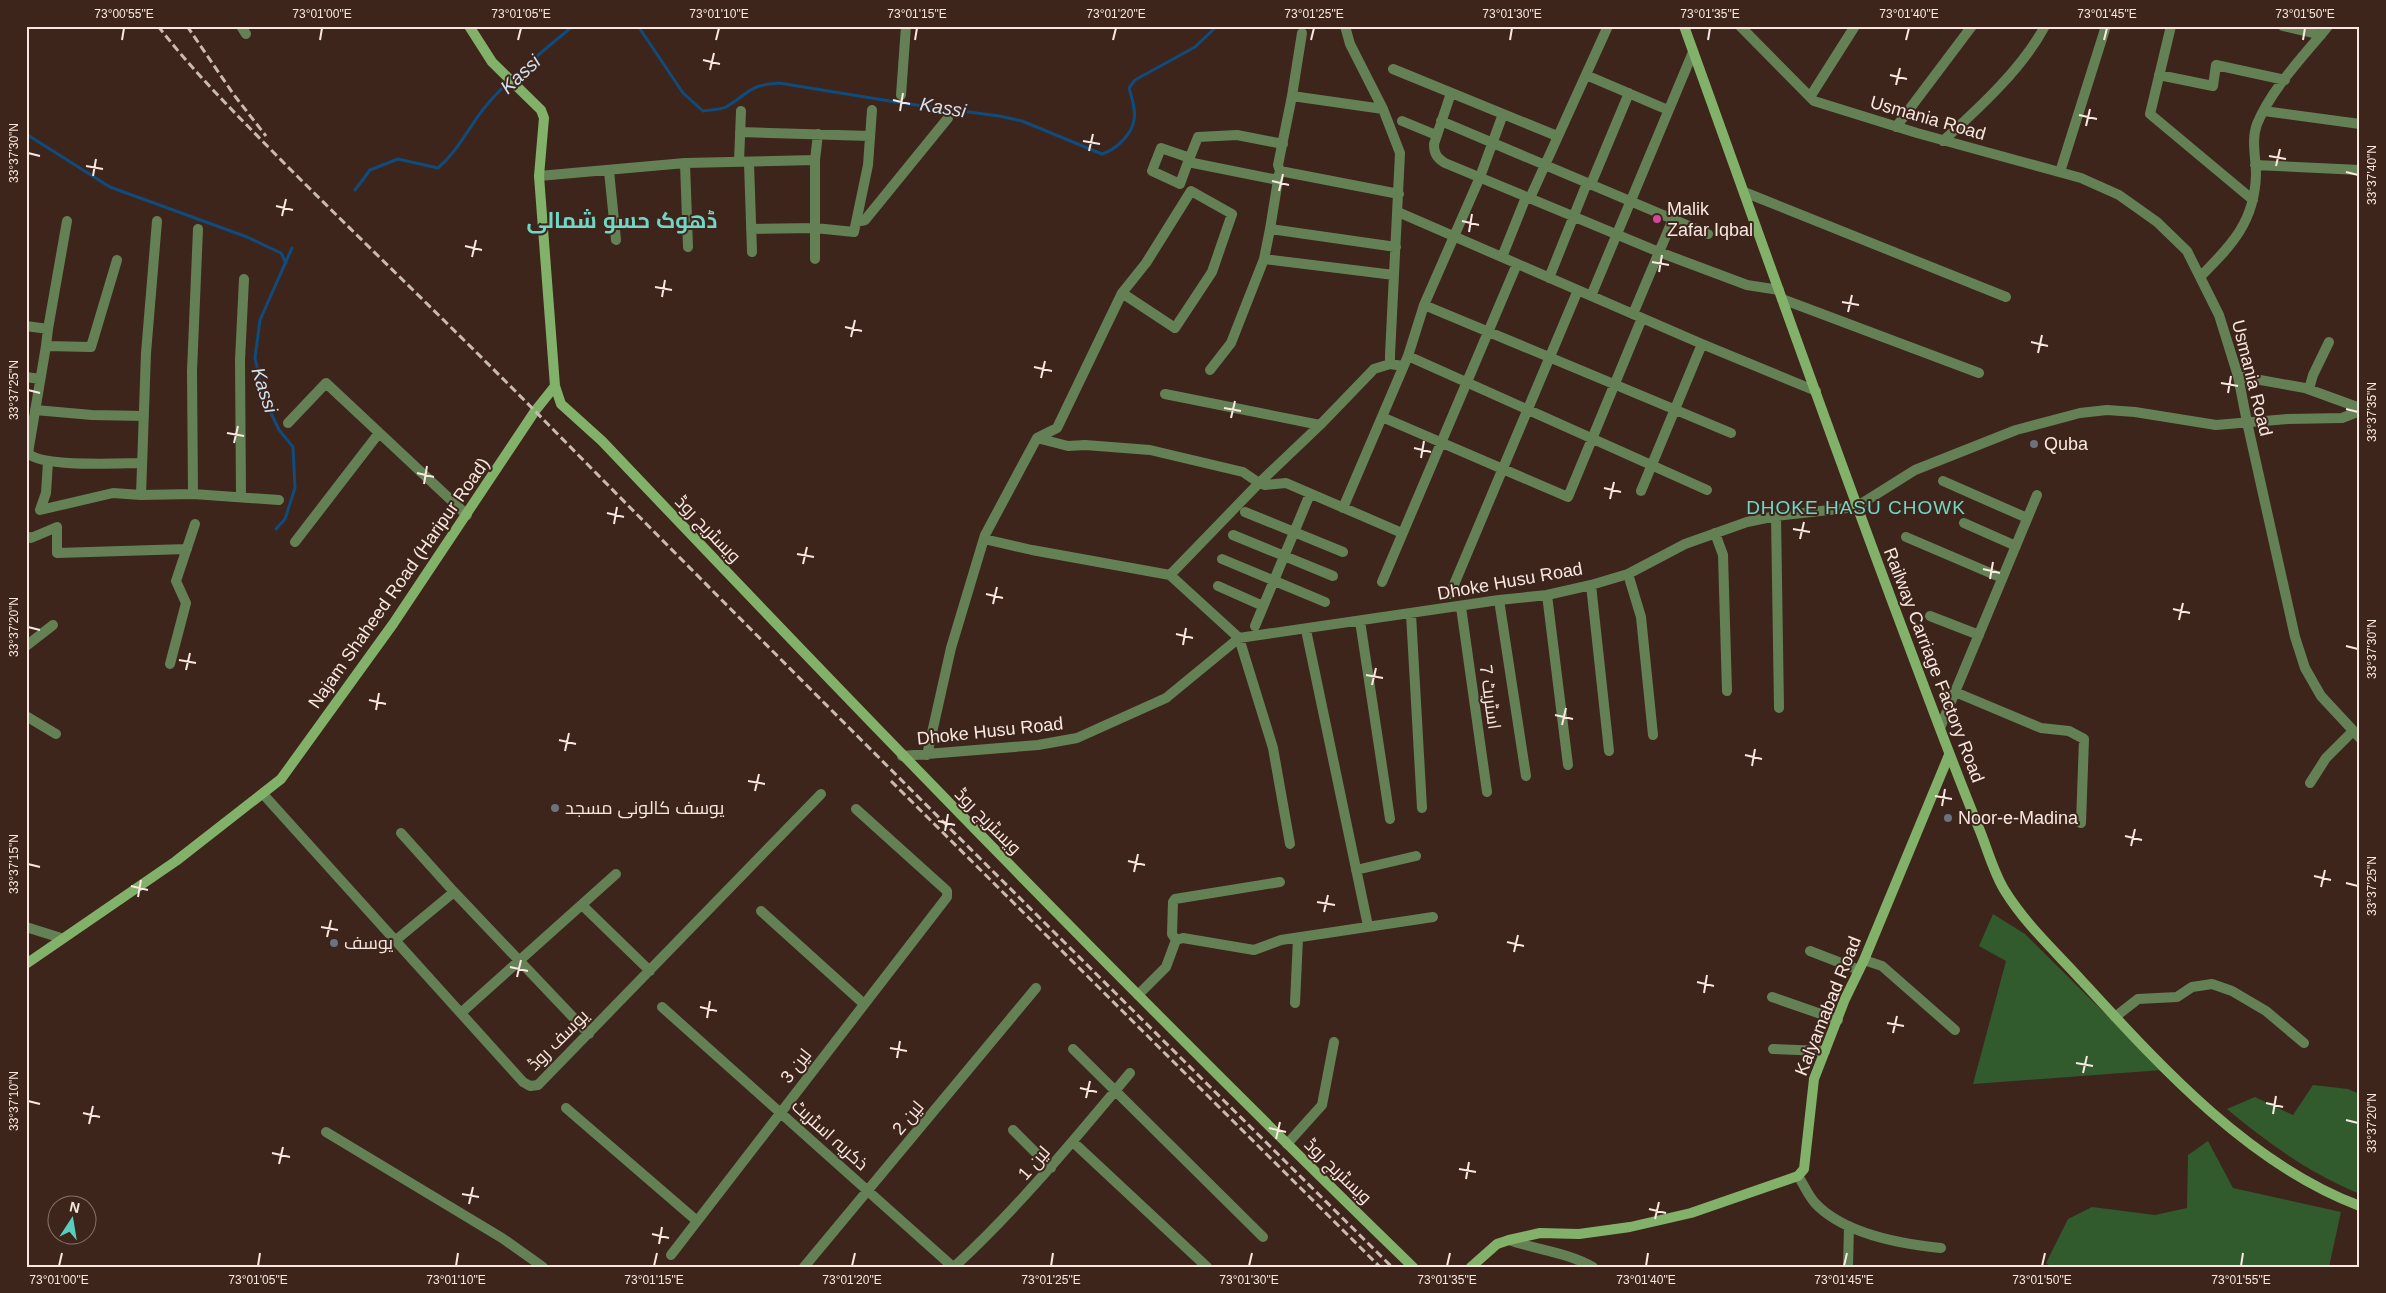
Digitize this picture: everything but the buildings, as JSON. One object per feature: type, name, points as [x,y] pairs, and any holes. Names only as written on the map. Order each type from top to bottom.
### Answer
[{"type":"main road","points":[[469,26],[492,58],[541,110],[544,118],[539,176],[555,386]]},
{"type":"main road","name":"Railway Carriage Factory Road","points":[[1684,26],[1856,507],[2003,889],[2025,919],[2115,1017],[2190,1093],[2252,1145],[2298,1177],[2360,1206]]},
{"type":"main road","name":"Najam Shaheed Road (Haripur Road)","points":[[26,964],[61,938],[176,861],[281,779],[393,624],[535,411],[555,386]]},
{"type":"main road","name":"ویسٹریج روڈ","points":[[555,386],[562,404],[602,441],[902,756],[1138,995],[1413,1267]]},
{"type":"main road","name":"Kalyamabad Road","points":[[1798,1176],[1804,1168],[1814,1079],[1950,755]]},
{"type":"main road","points":[[1471,1267],[1497,1244],[1509,1240],[1540,1233],[1579,1234],[1630,1227],[1691,1213],[1798,1176]]},
{"type":"street","points":[[901,95],[906,26]]},
{"type":"street","points":[[1345,26],[1350,44],[1383,109],[1400,153],[1390,364]]},
{"type":"street","points":[[1502,257],[1608,26]]},
{"type":"street","name":"Usmania Road","points":[[1740,26],[1814,101],[1943,141],[2081,178],[2119,195],[2157,222],[2187,250],[2219,315],[2238,376],[2246,422],[2295,637],[2306,668],[2321,696],[2356,734]]},
{"type":"street","points":[[1810,97],[1855,26]]},
{"type":"street","points":[[1896,127],[1972,26]]},
{"type":"street","points":[[1943,141],[1975,111],[2034,46],[2045,26]]},
{"type":"street","points":[[2060,172],[2106,26]]},
{"type":"street","points":[[2171,26],[2150,114],[2253,200]]},
{"type":"street","points":[[2283,26],[2321,35]]},
{"type":"street","points":[[2200,277],[2230,247],[2247,219],[2253,200],[2256,126],[2264,110],[2328,26]]},
{"type":"street","points":[[1210,370],[1231,343],[1264,259],[1279,175],[1278,164],[1292,96],[1302,33]]},
{"type":"street","points":[[1591,296],[1693,52]]},
{"type":"street","points":[[2159,75],[2213,86],[2216,65],[2285,80]]},
{"type":"street","points":[[1393,69],[1557,136]]},
{"type":"street","points":[[1586,75],[1668,110]]},
{"type":"street","points":[[1451,93],[1436,135],[1434,152],[1438,158],[1659,252],[1747,285],[1781,295],[1979,373]]},
{"type":"street","points":[[1549,278],[1572,216],[1589,184],[1629,93]]},
{"type":"street","points":[[1292,96],[1383,109]]},
{"type":"street","points":[[751,229],[815,228],[854,232],[868,164],[872,110]]},
{"type":"street","points":[[2264,110],[2360,124]]},
{"type":"street","points":[[741,111],[740,132],[752,252]]},
{"type":"street","points":[[1343,508],[1406,361],[1424,305],[1480,177],[1503,114]]},
{"type":"street","points":[[856,222],[865,220],[948,118]]},
{"type":"street","points":[[1402,121],[1436,135]]},
{"type":"street","points":[[1441,121],[1708,234]]},
{"type":"street","points":[[740,132],[870,136]]},
{"type":"street","points":[[815,259],[818,134]]},
{"type":"street","points":[[1282,144],[1237,135],[1198,137],[1189,160],[1399,194]]},
{"type":"street","points":[[539,176],[610,171],[685,162],[816,160]]},
{"type":"street","points":[[685,162],[688,247]]},
{"type":"street","points":[[2255,165],[2360,170]]},
{"type":"street","points":[[610,171],[616,240]]},
{"type":"street","points":[[927,755],[951,648],[984,539],[1037,438],[1057,428],[1122,292],[1146,263],[1191,190],[1232,214],[1212,272],[1175,328],[1122,292]]},
{"type":"street","points":[[1744,192],[2006,297]]},
{"type":"street","points":[[1398,212],[1702,344],[1816,391]]},
{"type":"street","points":[[1382,417],[1568,497],[1614,384],[1659,252],[1674,219]]},
{"type":"street","points":[[141,495],[146,353],[157,221]]},
{"type":"street","points":[[66,222],[27,453],[32,459],[48,462],[142,463]]},
{"type":"street","points":[[193,494],[192,371],[198,229]]},
{"type":"street","points":[[1270,229],[1396,247]]},
{"type":"street","points":[[1264,259],[1394,275]]},
{"type":"street","points":[[46,346],[91,347],[117,260]]},
{"type":"street","points":[[1382,582],[1517,264]]},
{"type":"street","points":[[241,496],[240,360],[244,279]]},
{"type":"street","points":[[1450,594],[1578,290]]},
{"type":"street","points":[[1424,305],[1731,433]]},
{"type":"street","points":[[26,326],[48,329]]},
{"type":"street","points":[[2310,389],[2313,375],[2329,342]]},
{"type":"street","points":[[1641,491],[1702,344]]},
{"type":"street","points":[[1170,575],[1374,369],[1406,361],[1466,382],[1707,490]]},
{"type":"street","points":[[2238,376],[2310,389],[2360,410]]},
{"type":"street","points":[[26,377],[40,379]]},
{"type":"street","points":[[288,423],[326,383],[466,515]]},
{"type":"street","points":[[1165,394],[1320,425]]},
{"type":"street","points":[[35,410],[144,416]]},
{"type":"street","name":"Dhoke Husu Road","points":[[902,756],[1038,745],[1076,738],[1166,698],[1239,638],[1306,630],[1499,600],[1547,595],[1591,585],[1628,574],[1685,544],[1747,522],[1776,516],[1856,507],[1915,470],[2016,430],[2080,413],[2107,410],[2135,412],[2216,425],[2342,418],[2360,410]]},
{"type":"street","points":[[295,542],[379,433]]},
{"type":"street","points":[[1037,438],[1068,446],[1085,445],[1150,450],[1243,472],[1264,485],[1286,483],[1402,533]]},
{"type":"street","points":[[48,462],[46,493],[40,510],[113,493],[241,496],[279,500]]},
{"type":"street","points":[[1943,481],[2027,518]]},
{"type":"street","points":[[1255,626],[1310,494]]},
{"type":"street","points":[[1940,728],[2036,495]]},
{"type":"street","points":[[1245,512],[1343,552]]},
{"type":"street","points":[[1776,516],[1779,708]]},
{"type":"street","points":[[1964,523],[2016,546]]},
{"type":"street","points":[[170,664],[186,603],[176,581],[195,524]]},
{"type":"street","points":[[26,536],[31,538],[57,527],[57,553],[187,549]]},
{"type":"street","points":[[1715,533],[1723,555],[1727,691]]},
{"type":"street","points":[[1233,535],[1333,576]]},
{"type":"street","points":[[1906,537],[2002,578]]},
{"type":"street","points":[[984,539],[1032,550],[1170,575],[1239,638],[1273,748],[1290,844]]},
{"type":"street","points":[[1222,559],[1325,602]]},
{"type":"street","points":[[1628,574],[1641,617],[1653,735]]},
{"type":"street","points":[[1591,585],[1609,751]]},
{"type":"street","points":[[1218,586],[1263,606]]},
{"type":"street","points":[[1547,595],[1568,765]]},
{"type":"street","points":[[1499,600],[1526,776]]},
{"type":"street","name":"اسٹریٹ 7","points":[[1461,607],[1487,792]]},
{"type":"street","points":[[1411,614],[1422,808]]},
{"type":"street","points":[[1930,616],[1979,635]]},
{"type":"street","points":[[1360,621],[1390,819]]},
{"type":"street","points":[[26,646],[53,625]]},
{"type":"street","points":[[1306,630],[1368,926]]},
{"type":"street","points":[[1955,692],[2040,728],[2069,731],[2084,740],[2081,823]]},
{"type":"street","points":[[26,716],[56,734]]},
{"type":"street","points":[[2310,783],[2326,758],[2356,734]]},
{"type":"street","name":"یوسف روڈ","points":[[263,794],[462,1012],[523,1082],[530,1086],[538,1086],[821,794]]},
{"type":"street","name":"لین 3","points":[[671,1255],[947,897],[947,891],[856,809]]},
{"type":"street","points":[[401,832],[454,892],[588,1034]]},
{"type":"street","points":[[1356,870],[1416,856]]},
{"type":"street","points":[[462,1012],[616,874]]},
{"type":"street","points":[[1176,940],[1172,934],[1173,902],[1175,899],[1280,882]]},
{"type":"street","points":[[396,940],[454,892]]},
{"type":"street","points":[[582,905],[650,970]]},
{"type":"street","points":[[761,911],[864,1004]]},
{"type":"street","points":[[1176,940],[1183,938],[1254,950],[1281,940],[1433,917]]},
{"type":"street","points":[[26,927],[61,938]]},
{"type":"street","points":[[1295,1003],[1298,938]]},
{"type":"street","points":[[1138,995],[1166,967],[1176,940]]},
{"type":"street","points":[[1810,951],[1859,970]]},
{"type":"street","points":[[1864,960],[1882,966],[1955,1030]]},
{"type":"street","points":[[2115,1017],[2138,999],[2157,1000],[2178,997],[2192,987],[2212,984],[2232,991],[2266,1012],[2304,1043]]},
{"type":"street","name":"لین 2","points":[[804,1267],[1036,988]]},
{"type":"street","points":[[1772,997],[1838,1020]]},
{"type":"street","name":"ذکریہ اسٹریٹ","points":[[662,1007],[954,1267]]},
{"type":"street","points":[[1287,1144],[1322,1105],[1334,1042]]},
{"type":"street","points":[[1073,1049],[1263,1237]]},
{"type":"street","points":[[1773,1049],[1825,1051]]},
{"type":"street","name":"لین 1","points":[[954,1267],[997,1227],[1051,1168],[1130,1073]]},
{"type":"street","points":[[566,1108],[697,1221]]},
{"type":"street","points":[[1013,1130],[1051,1168]]},
{"type":"street","points":[[326,1132],[502,1238],[543,1267]]},
{"type":"street","points":[[1073,1142],[1207,1267]]},
{"type":"street","points":[[1798,1176],[1814,1202],[1828,1214],[1849,1226],[1904,1245],[1941,1248]]},
{"type":"street","points":[[1848,1267],[1849,1226]]},
{"type":"street","points":[[1509,1240],[1536,1249],[1562,1253],[1593,1267]]},
{"type":"green space","points":[[1993,914],[2025,934],[2162,1070],[1973,1084],[2006,961],[1979,946]]},
{"type":"green space","points":[[2313,1085],[2348,1089],[2360,1094],[2360,1194],[2341,1186],[2290,1157],[2227,1109],[2255,1097],[2293,1115]]},
{"type":"green space","points":[[2208,1141],[2233,1188],[2341,1212],[2329,1267],[2051,1267],[2046,1263],[2068,1219],[2092,1207],[2155,1215],[2187,1208],[2188,1155]]},
{"type":"waterway","name":"Kassi","points":[[355,190],[370,170],[398,159],[438,168],[452,154],[485,107],[505,85],[573,26]]},
{"type":"waterway","name":"Kassi","points":[[638,26],[683,93],[703,111],[724,108],[750,90],[779,83],[1022,121],[1102,154],[1122,141],[1133,126],[1134,112],[1129,88],[1135,80],[1195,47],[1217,26]]},
{"type":"waterway","points":[[26,134],[110,187],[247,237],[281,253],[286,263]]},
{"type":"waterway","name":"Kassi","points":[[276,529],[285,519],[295,488],[293,447],[279,430],[264,398],[255,358],[260,320],[292,248]]},
{"type":"railway","points":[[158,26],[203,79],[283,162],[502,378],[854,732],[1392,1267]]},
{"type":"railway","points":[[187,26],[234,95],[266,136]]},
{"type":"railway","points":[[891,781],[1380,1267]]},
{"type":"place","name":"Malik Zafar Iqbal","points":[[1657,219]]},
{"type":"place","name":"Quba","points":[[2034,444]]},
{"type":"place","name":"یوسف کالونی مسجد","points":[[555,808]]},
{"type":"place","name":"Noor-e-Madina","points":[[1948,818]]},
{"type":"place","name":"یوسف","points":[[334,943]]},
{"type":"district","name":"ڈھوک حسو شمالی","points":[[622,220]]},
{"type":"district","name":"DHOKE HASU CHOWK","points":[[1856,507]]}]
